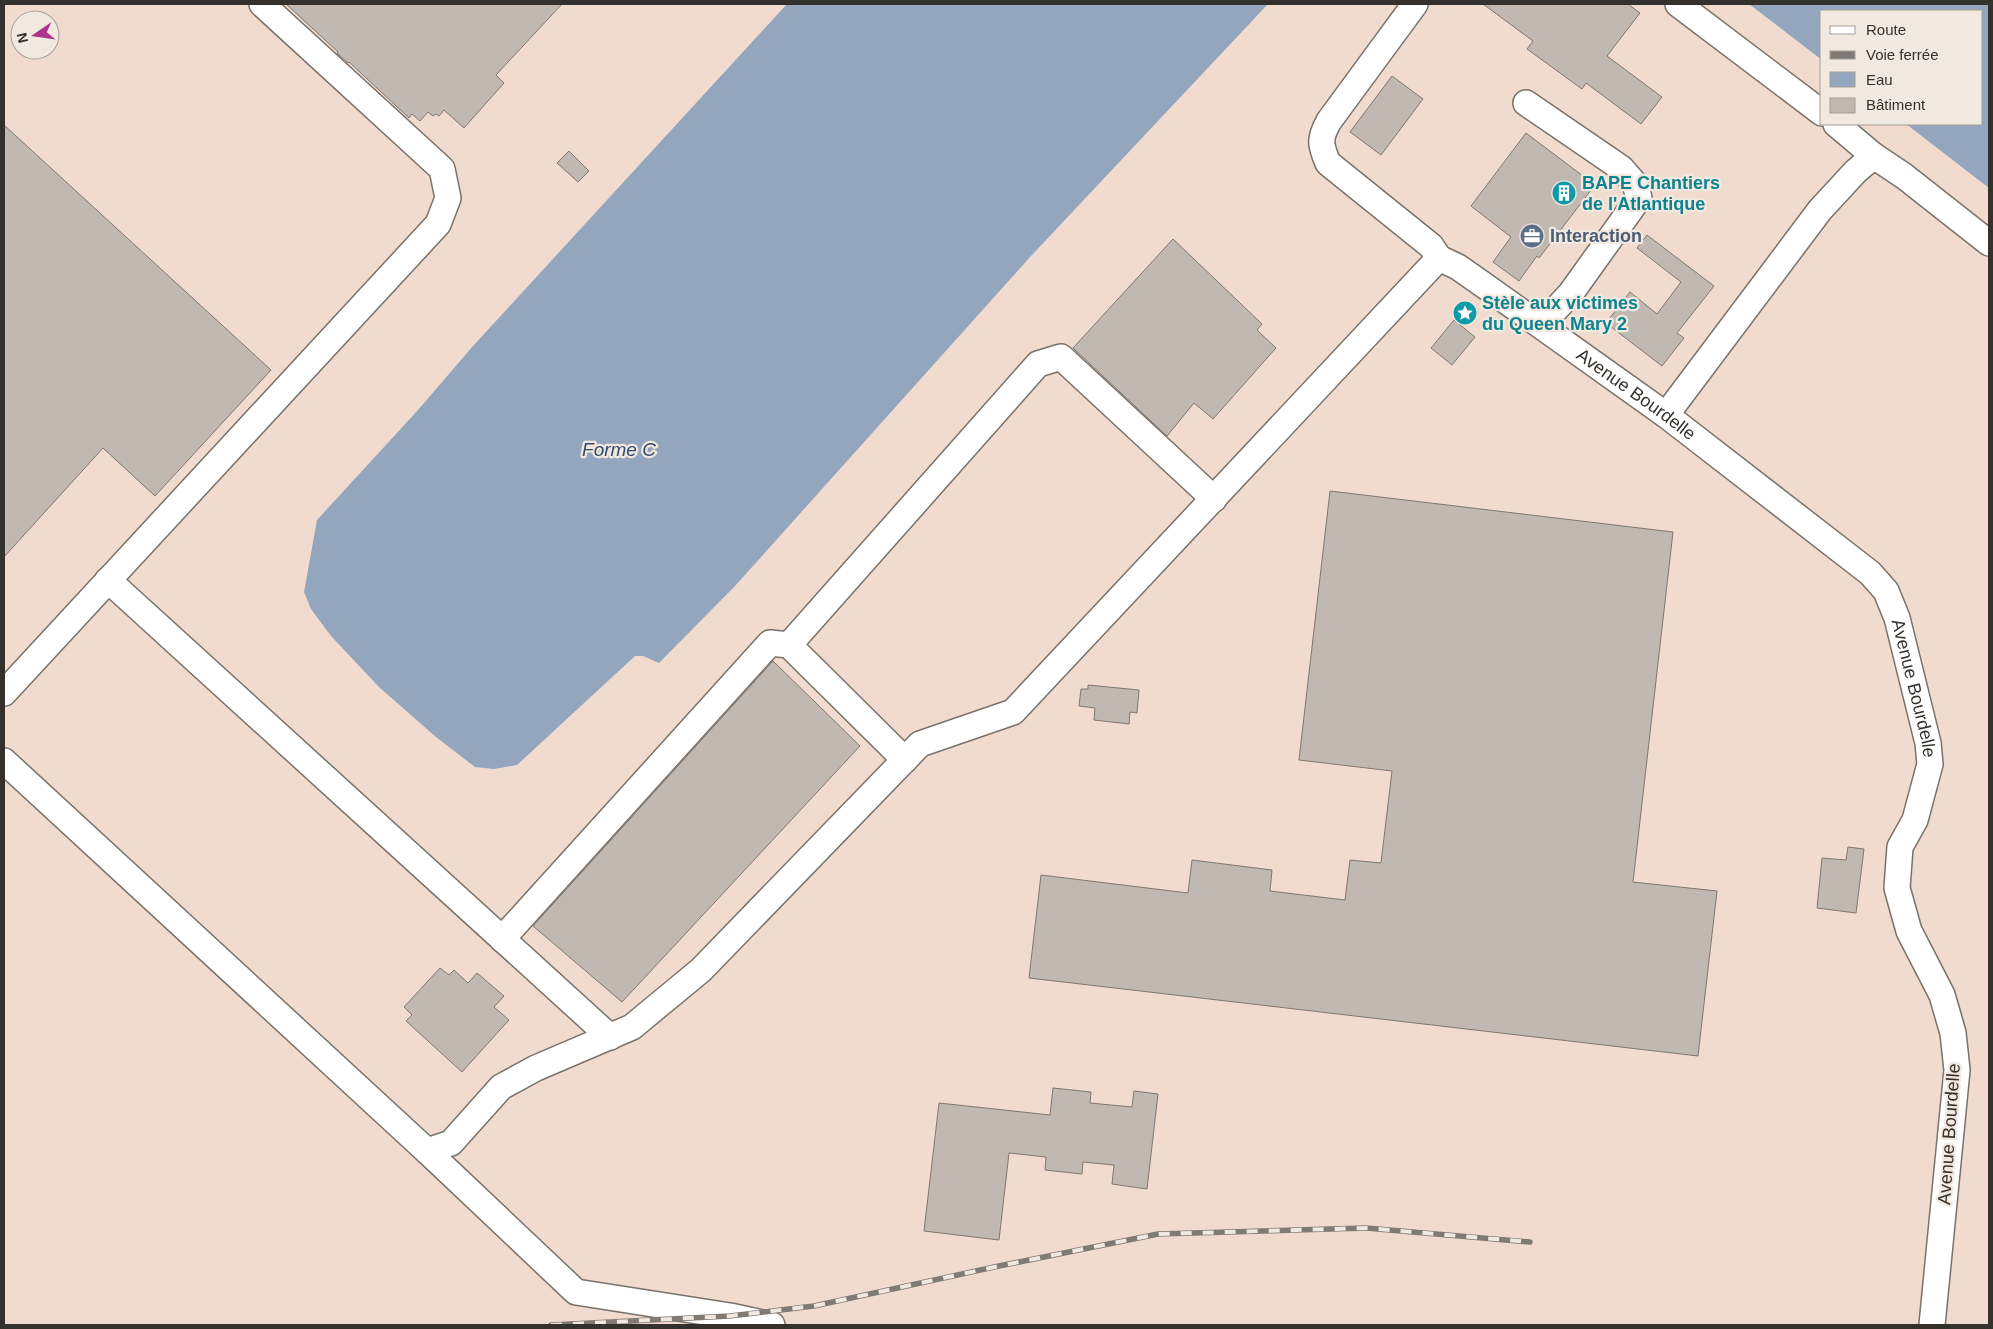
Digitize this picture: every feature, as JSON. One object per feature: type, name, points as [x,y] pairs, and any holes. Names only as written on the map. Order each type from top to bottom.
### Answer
[{"type":"street","points":[[4,693],[438,224],[448,198],[442,169],[262,4]]},
{"type":"street","points":[[427,1151],[451,1143],[501,1087],[536,1068],[632,1027],[702,970],[920,744],[1014,712],[1439,258],[1431,246],[1328,163],[1323,151],[1321,136],[1329,121],[1415,4]]},
{"type":"street","points":[[1678,4],[1820,111]]},
{"type":"street","points":[[1526,103],[1621,168],[1635,184],[1639,198],[1570,295],[1541,325]]},
{"type":"street","points":[[1843,129],[1874,156],[1904,176],[1989,243]]},
{"type":"street","points":[[1666,415],[1820,210],[1856,171],[1874,156]]},
{"type":"street","name":"Avenue Bourdelle","points":[[1439,258],[1458,267],[1666,415],[1870,573],[1886,591],[1897,618],[1928,743],[1930,764],[1915,820],[1900,847],[1898,888],[1909,931],[1942,995],[1952,1034],[1958,1070],[1932,1325]]},
{"type":"street","points":[[789,645],[1038,364],[1061,357],[1214,499]]},
{"type":"street","points":[[108,580],[610,1037]]},
{"type":"street","points":[[502,939],[770,643],[789,645],[904,760]]},
{"type":"street","points":[[4,761],[427,1151],[576,1292],[730,1316],[772,1325]]},
{"type":"shaded area","points":[[4,4],[1749,4],[1820,58],[1820,125],[1907,125],[1989,188],[1989,1325],[4,1325]]},
{"type":"water","name":"Forme C","points":[[787,4],[1268,4],[1031,256],[735,586],[659,663],[643,656],[635,656],[517,765],[494,769],[475,767],[436,737],[379,687],[331,636],[311,609],[304,592],[317,520],[418,410],[473,346]]},
{"type":"water","points":[[1749,4],[1989,4],[1989,188],[1907,125],[1983,125],[1983,10],[1820,10],[1820,58]]},
{"type":"building","points":[[286,4],[562,4],[496,75],[504,83],[464,128],[444,110],[439,116],[436,114],[433,116],[428,112],[420,121],[412,114],[409,118]]},
{"type":"building","points":[[1483,4],[1628,4],[1640,13],[1607,56],[1662,97],[1641,124],[1586,83],[1582,89],[1527,49],[1533,41]]},
{"type":"building","points":[[1392,76],[1423,99],[1381,155],[1350,132]]},
{"type":"building","points":[[4,125],[271,370],[155,496],[103,448],[4,557]]},
{"type":"building","name":"BAPE Chantiers de l'Atlantique","points":[[1526,133],[1595,185],[1519,281],[1493,262],[1511,237],[1471,206]]},
{"type":"building","points":[[569,151],[589,171],[578,182],[557,163]]},
{"type":"building","points":[[1647,235],[1714,286],[1677,333],[1684,338],[1662,366],[1606,323],[1630,292],[1657,314],[1681,282],[1637,248]]},
{"type":"building","points":[[1173,239],[1262,324],[1257,330],[1276,348],[1213,419],[1194,403],[1167,436],[1073,348]]},
{"type":"building","points":[[1454,320],[1475,337],[1452,365],[1431,348]]},
{"type":"building","points":[[1330,491],[1673,532],[1633,882],[1717,891],[1698,1056],[1029,978],[1041,875],[1188,893],[1192,860],[1272,870],[1270,891],[1345,900],[1350,860],[1381,863],[1392,771],[1299,760]]},
{"type":"building","points":[[773,661],[860,746],[622,1002],[533,926]]},
{"type":"building","points":[[1088,685],[1139,690],[1137,713],[1130,712],[1129,724],[1094,720],[1095,708],[1079,706],[1081,689],[1088,689]]},
{"type":"building","points":[[1848,847],[1864,849],[1856,913],[1817,908],[1822,858],[1846,860]]},
{"type":"building","points":[[440,968],[449,975],[454,970],[468,983],[477,973],[504,996],[494,1007],[509,1020],[462,1072],[406,1021],[412,1015],[404,1007]]},
{"type":"building","points":[[1053,1088],[1091,1092],[1090,1103],[1132,1107],[1134,1091],[1158,1094],[1147,1189],[1112,1184],[1114,1165],[1083,1162],[1082,1174],[1045,1170],[1046,1157],[1009,1153],[999,1240],[924,1231],[939,1103],[1050,1115]]},
{"type":"railway","points":[[551,1325],[730,1316],[814,1306],[1158,1234],[1366,1228],[1530,1242]]},
{"type":"place","name":"BAPE Chantiers de l'Atlantique","points":[[1564,193]]},
{"type":"place","name":"Interaction","points":[[1532,236]]},
{"type":"place","name":"Stèle aux victimes du Queen Mary 2","points":[[1465,313]]}]
